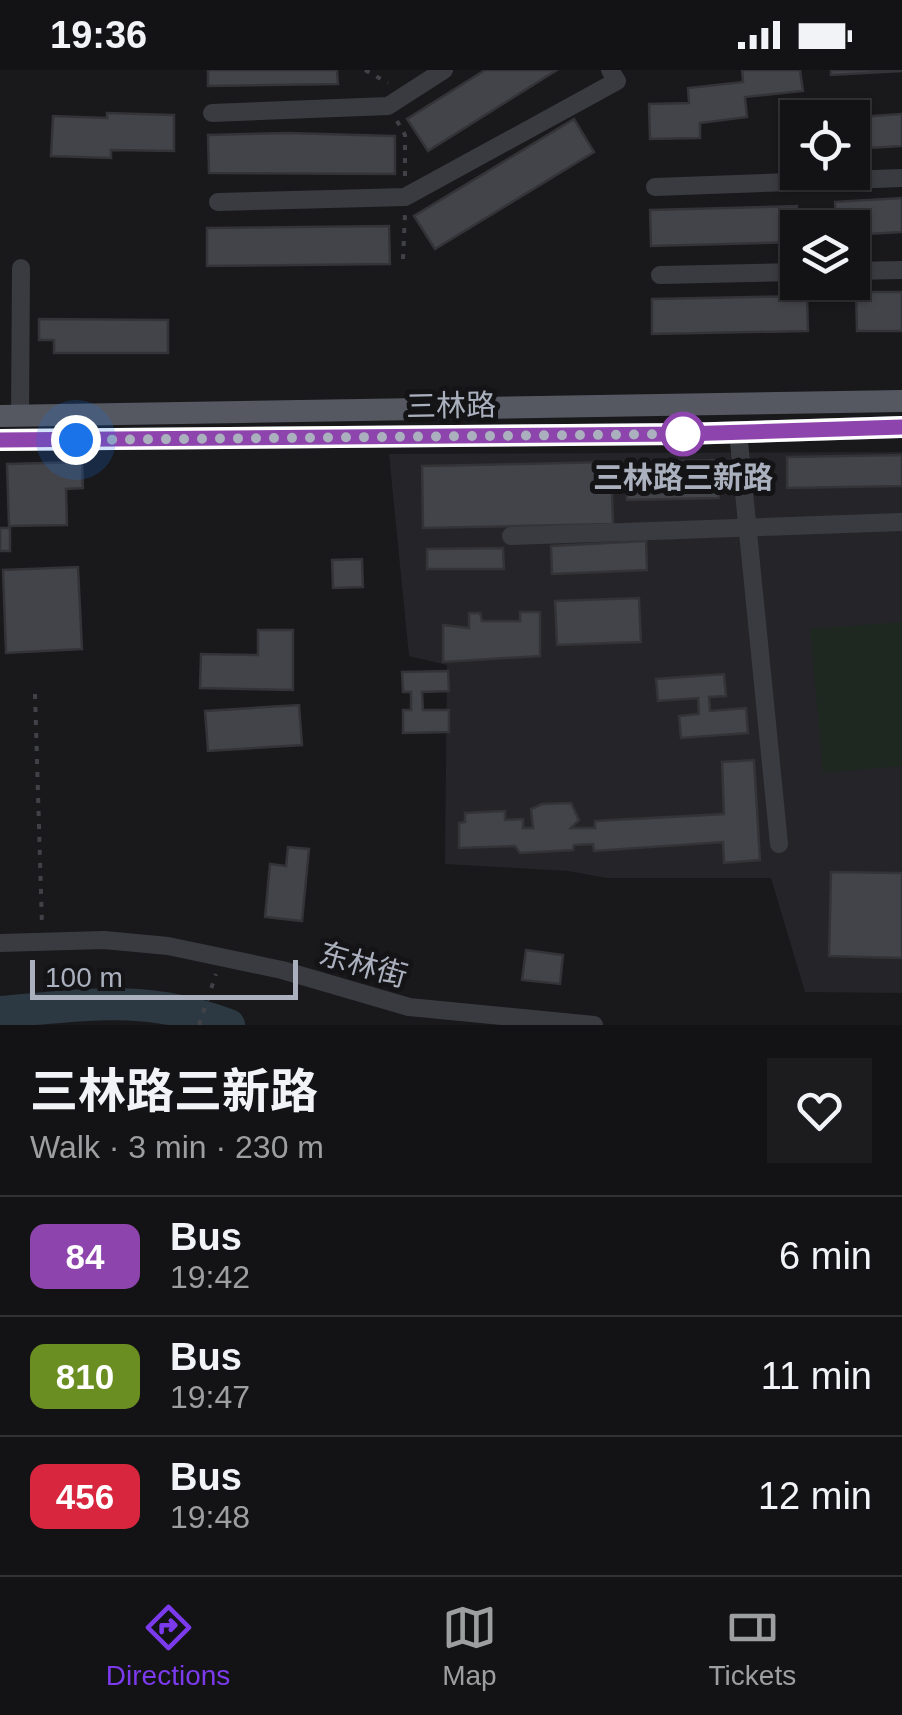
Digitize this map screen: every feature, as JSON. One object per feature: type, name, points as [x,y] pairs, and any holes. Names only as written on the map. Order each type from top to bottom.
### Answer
[{"type":"main road","name":"三林路","points":[[10,417],[902,401]]},
{"type":"main road","name":"三林路","points":[[0,440],[738,432],[902,426]]},
{"type":"street","points":[[212,113],[388,106],[444,70]]},
{"type":"street","points":[[218,202],[405,197],[617,81],[610,70]]},
{"type":"street","points":[[655,187],[902,178]]},
{"type":"street","points":[[10,417],[21,268]]},
{"type":"street","points":[[870,271],[902,270]]},
{"type":"street","points":[[660,275],[780,272]]},
{"type":"street","points":[[738,432],[778,844]]},
{"type":"street","points":[[512,536],[900,522]]},
{"type":"street","name":"东林街","points":[[0,942],[104,940],[222,955],[409,1007],[594,1025]]},
{"type":"path","points":[[365,70],[393,86],[388,106],[405,135],[403,259]]},
{"type":"path","points":[[35,694],[43,940]]},
{"type":"path","points":[[199,1025],[222,955]]},
{"type":"shaded area","points":[[902,452],[902,993],[805,992],[771,878],[607,878],[568,871],[445,864],[447,665],[409,656],[389,454]]},
{"type":"shaded area","points":[[902,622],[902,766],[823,773],[810,629]]},
{"type":"building","points":[[208,70],[337,70],[338,84],[208,86]]},
{"type":"building","points":[[485,70],[557,70],[428,151],[407,119]]},
{"type":"building","points":[[742,70],[800,70],[803,91],[745,97],[747,117],[700,123],[700,138],[650,139],[649,104],[689,103],[688,88],[743,82]]},
{"type":"building","points":[[831,70],[902,70],[902,71],[831,75]]},
{"type":"building","points":[[107,113],[174,115],[174,151],[111,150],[111,158],[51,156],[53,116],[107,118]]},
{"type":"building","points":[[902,114],[902,146],[870,148],[870,116]]},
{"type":"building","points":[[574,119],[594,152],[435,249],[414,216]]},
{"type":"building","points":[[208,135],[395,136],[395,174],[209,173]]},
{"type":"building","points":[[902,198],[902,232],[870,234],[870,210],[835,210],[835,202]]},
{"type":"building","points":[[797,206],[797,210],[780,210],[780,242],[651,246],[650,210]]},
{"type":"building","points":[[389,226],[390,264],[207,266],[207,228]]},
{"type":"building","points":[[870,292],[902,292],[902,331],[857,331],[856,300],[870,300]]},
{"type":"building","points":[[780,297],[780,300],[807,300],[808,331],[652,334],[652,299]]},
{"type":"building","points":[[39,319],[168,320],[168,353],[54,353],[54,340],[39,340]]},
{"type":"building","points":[[902,455],[902,486],[787,488],[787,457]]},
{"type":"building","points":[[718,460],[719,498],[627,500],[625,462]]},
{"type":"building","points":[[82,462],[83,488],[66,489],[67,525],[9,526],[7,464]]},
{"type":"building","points":[[611,462],[613,524],[423,528],[422,466]]},
{"type":"building","points":[[0,528],[10,528],[10,551],[0,551]]},
{"type":"building","points":[[646,541],[647,570],[552,574],[551,546]]},
{"type":"building","points":[[503,548],[504,569],[427,569],[427,549]]},
{"type":"building","points":[[362,559],[363,587],[333,588],[332,560]]},
{"type":"building","points":[[78,567],[82,649],[6,653],[3,570]]},
{"type":"building","points":[[639,598],[641,642],[557,645],[555,601]]},
{"type":"building","points":[[520,612],[540,612],[540,656],[443,662],[443,625],[469,628],[469,613],[480,613],[482,621],[520,621]]},
{"type":"building","points":[[258,630],[293,630],[293,690],[200,688],[201,654],[258,655]]},
{"type":"building","points":[[448,671],[449,691],[422,692],[423,710],[449,710],[449,732],[403,733],[403,710],[411,710],[411,692],[403,692],[402,672]]},
{"type":"building","points":[[724,674],[726,696],[709,697],[710,711],[746,708],[748,733],[681,738],[679,716],[699,714],[698,698],[658,701],[656,679]]},
{"type":"building","points":[[299,705],[302,745],[208,751],[205,711]]},
{"type":"building","points":[[754,760],[760,860],[724,863],[723,842],[594,851],[593,844],[574,845],[573,850],[520,853],[515,846],[459,848],[459,823],[465,822],[465,813],[505,811],[505,820],[523,819],[523,828],[533,828],[531,809],[542,804],[571,803],[579,820],[571,828],[595,828],[595,821],[724,814],[722,762]]},
{"type":"building","points":[[288,847],[309,849],[302,921],[265,917],[270,864],[286,866]]},
{"type":"building","points":[[831,872],[902,873],[902,958],[829,956]]},
{"type":"building","points":[[526,950],[563,955],[560,984],[522,980]]},
{"type":"waterway","points":[[0,1012],[142,1005],[229,1025]]},
{"type":"bus line","name":"84","points":[[0,440],[682,434],[902,427]]},
{"type":"place","name":"三林路三新路","points":[[683,434]]},
{"type":"route","points":[[76,440],[683,434]]}]
